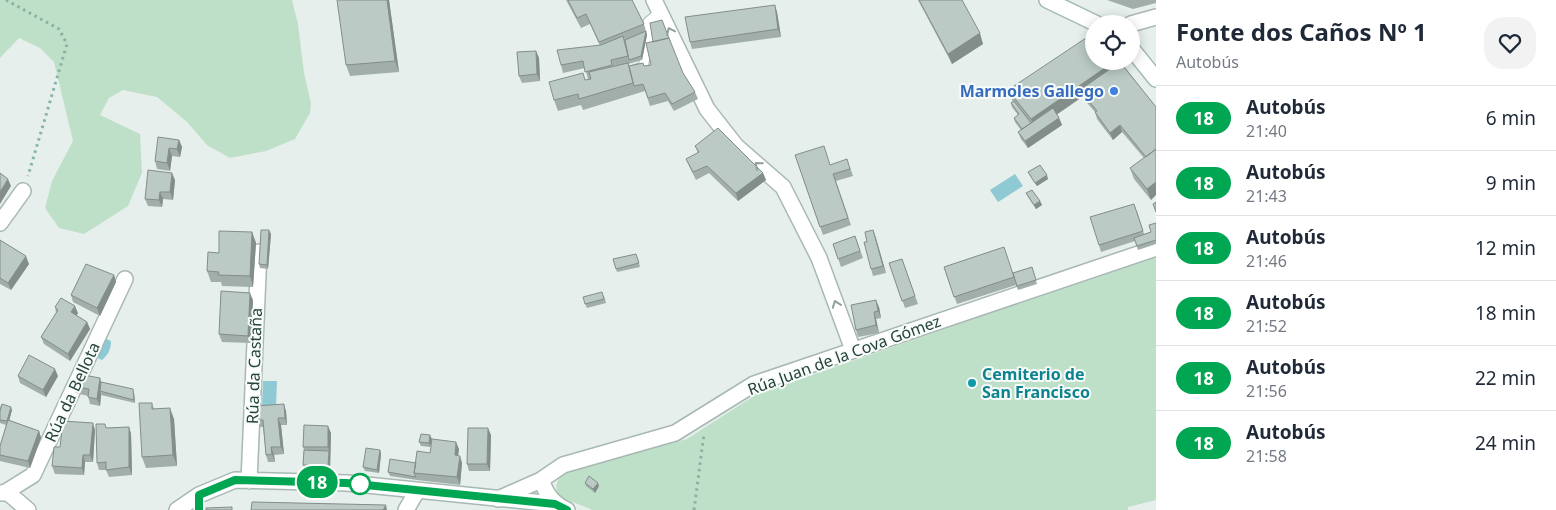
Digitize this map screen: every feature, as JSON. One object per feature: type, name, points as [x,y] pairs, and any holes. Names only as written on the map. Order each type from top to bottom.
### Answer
[{"type":"street","points":[[1047,0],[1085,18]]},
{"type":"street","points":[[658,5],[707,109],[736,146],[783,187],[819,258],[853,350]]},
{"type":"street","points":[[1140,21],[1156,17]]},
{"type":"street","points":[[1140,57],[1155,72]]},
{"type":"street","points":[[0,223],[23,191]]},
{"type":"street","name":"Rúa Juan de la Cova Gómez","points":[[498,499],[541,480],[563,466],[675,433],[754,384],[1156,248]]},
{"type":"street","name":"Rúa da Castaña","points":[[249,481],[259,252]]},
{"type":"street","name":"Rúa da Bellota","points":[[2,493],[33,475],[125,279]]},
{"type":"street","points":[[177,510],[199,503],[235,480],[346,483],[561,507]]},
{"type":"street","points":[[541,480],[546,494],[561,507]]},
{"type":"street","points":[[406,510],[417,491]]},
{"type":"street","points":[[2,493],[7,492],[28,510]]},
{"type":"lane","points":[[625,72],[643,67],[650,34],[648,22],[658,5]]},
{"type":"path","points":[[6,0],[59,30],[67,44],[23,191]]},
{"type":"path","points":[[694,510],[706,414]]},
{"type":"green space","points":[[0,0],[292,0],[298,24],[304,73],[311,103],[310,113],[295,139],[266,151],[230,158],[207,145],[187,122],[157,97],[123,90],[109,98],[100,115],[140,134],[142,173],[128,206],[84,234],[59,228],[45,208],[52,181],[73,141],[54,62],[40,48],[19,38],[0,58]]},
{"type":"green space","name":"Cemiterio de San Francisco","points":[[1156,256],[1156,500],[1128,507],[1128,510],[593,510],[560,497],[556,490],[561,476],[567,471],[687,439],[757,394]]},
{"type":"water","points":[[1015,174],[1023,186],[998,202],[990,190]]},
{"type":"water","points":[[104,338],[111,341],[111,344],[109,352],[102,360],[95,357]]},
{"type":"water","points":[[263,381],[277,381],[276,406],[262,407]]},
{"type":"building","points":[[337,0],[387,0],[395,61],[346,65]]},
{"type":"building","points":[[568,0],[632,0],[644,24],[599,42],[586,14],[577,18]]},
{"type":"building","points":[[919,0],[962,0],[980,33],[948,54]]},
{"type":"building","points":[[775,5],[778,29],[690,42],[685,17]]},
{"type":"building","points":[[662,20],[669,38],[653,42],[650,23]]},
{"type":"building","points":[[646,31],[641,56],[629,60],[625,40]]},
{"type":"building","points":[[623,36],[628,56],[611,60],[612,65],[585,72],[583,61],[561,65],[557,50],[601,45]]},
{"type":"building","points":[[669,38],[683,73],[695,92],[672,104],[665,93],[648,98],[643,84],[634,86],[629,66],[643,63],[644,66],[651,65],[646,43]]},
{"type":"building","points":[[1085,39],[1085,70],[1102,70],[1031,119],[1008,90]]},
{"type":"building","points":[[536,51],[537,74],[519,76],[517,52]]},
{"type":"building","points":[[628,63],[633,83],[579,99],[578,94],[554,100],[549,82],[583,73],[585,80],[591,79],[589,72]]},
{"type":"building","points":[[1109,70],[1126,70],[1156,107],[1156,149],[1146,157],[1120,125],[1110,133],[1095,112],[1097,111],[1080,90]]},
{"type":"building","points":[[1014,101],[1031,123],[1022,129],[1014,118],[1019,114],[1011,103]]},
{"type":"building","points":[[1053,108],[1059,118],[1025,141],[1018,132]]},
{"type":"building","points":[[718,128],[763,173],[736,193],[707,166],[693,172],[686,159],[699,152],[695,146]]},
{"type":"building","points":[[158,137],[179,140],[177,149],[169,148],[167,163],[155,161]]},
{"type":"building","points":[[824,146],[830,165],[847,159],[850,169],[833,174],[848,218],[820,227],[795,155]]},
{"type":"building","points":[[1156,149],[1156,182],[1147,189],[1130,168]]},
{"type":"building","points":[[1040,165],[1047,175],[1035,183],[1028,172]]},
{"type":"building","points":[[148,170],[172,173],[170,192],[160,192],[159,200],[145,199]]},
{"type":"building","points":[[0,173],[8,179],[0,192]]},
{"type":"building","points":[[1032,190],[1040,201],[1034,205],[1026,193]]},
{"type":"building","points":[[1134,204],[1143,231],[1099,245],[1090,217]]},
{"type":"building","points":[[1156,223],[1156,240],[1137,246],[1134,238],[1151,232],[1149,225]]},
{"type":"building","points":[[261,230],[269,230],[267,265],[259,264]]},
{"type":"building","points":[[873,230],[883,266],[871,269],[864,242],[867,242],[865,232]]},
{"type":"building","points":[[219,231],[252,232],[250,276],[218,275],[219,272],[207,271],[208,252],[219,253]]},
{"type":"building","points":[[855,236],[860,251],[838,259],[833,244]]},
{"type":"building","points":[[0,240],[26,256],[8,283],[0,278]]},
{"type":"building","points":[[1004,247],[1014,277],[954,297],[944,267]]},
{"type":"building","points":[[636,254],[639,263],[616,269],[613,259]]},
{"type":"building","points":[[902,259],[915,296],[902,301],[889,263]]},
{"type":"building","points":[[86,264],[114,275],[97,308],[71,295]]},
{"type":"building","points":[[1032,267],[1036,280],[1017,286],[1013,273]]},
{"type":"building","points":[[221,291],[250,293],[248,336],[219,334]]},
{"type":"building","points":[[602,292],[604,299],[585,304],[583,297]]},
{"type":"building","points":[[61,298],[75,306],[71,312],[87,322],[68,354],[41,337],[58,310],[55,307]]},
{"type":"building","points":[[876,300],[878,311],[874,312],[876,325],[856,330],[851,305]]},
{"type":"building","points":[[29,355],[55,369],[43,390],[18,376]]},
{"type":"building","points":[[78,374],[100,378],[97,399],[88,397],[89,389],[73,386]]},
{"type":"building","points":[[101,382],[133,389],[134,400],[100,391]]},
{"type":"building","points":[[139,403],[152,403],[152,409],[170,408],[173,455],[142,457]]},
{"type":"building","points":[[2,404],[11,407],[7,421],[0,420]]},
{"type":"building","points":[[284,404],[285,418],[278,418],[281,447],[271,447],[272,454],[266,455],[263,420],[257,420],[256,406]]},
{"type":"building","points":[[8,420],[39,431],[28,461],[0,455],[0,446]]},
{"type":"building","points":[[63,421],[93,423],[90,455],[83,455],[82,468],[52,466],[54,447],[60,447]]},
{"type":"building","points":[[96,424],[105,424],[106,428],[129,427],[129,467],[106,470],[106,462],[97,463]]},
{"type":"building","points":[[304,425],[328,426],[328,447],[303,447]]},
{"type":"building","points":[[468,428],[488,428],[487,464],[467,464]]},
{"type":"building","points":[[421,434],[430,435],[429,443],[419,442]]},
{"type":"building","points":[[432,439],[456,442],[455,455],[460,456],[457,477],[414,473],[417,451],[430,453]]},
{"type":"building","points":[[366,448],[380,450],[377,470],[363,467]]},
{"type":"building","points":[[304,450],[329,451],[328,466],[303,465]]},
{"type":"building","points":[[390,459],[416,463],[414,473],[416,477],[388,472]]},
{"type":"building","points":[[589,476],[598,483],[593,489],[585,483]]},
{"type":"building","points":[[252,502],[386,505],[383,510],[251,510]]},
{"type":"building","points":[[232,507],[232,510],[206,510],[206,508]]},
{"type":"bus line","name":"18","points":[[199,510],[199,495],[235,480],[346,483],[555,504],[567,510]]},
{"type":"place","name":"Marmoles Gallego","points":[[1114,91]]},
{"type":"place","name":"Cemiterio de San Francisco","points":[[972,383]]}]
